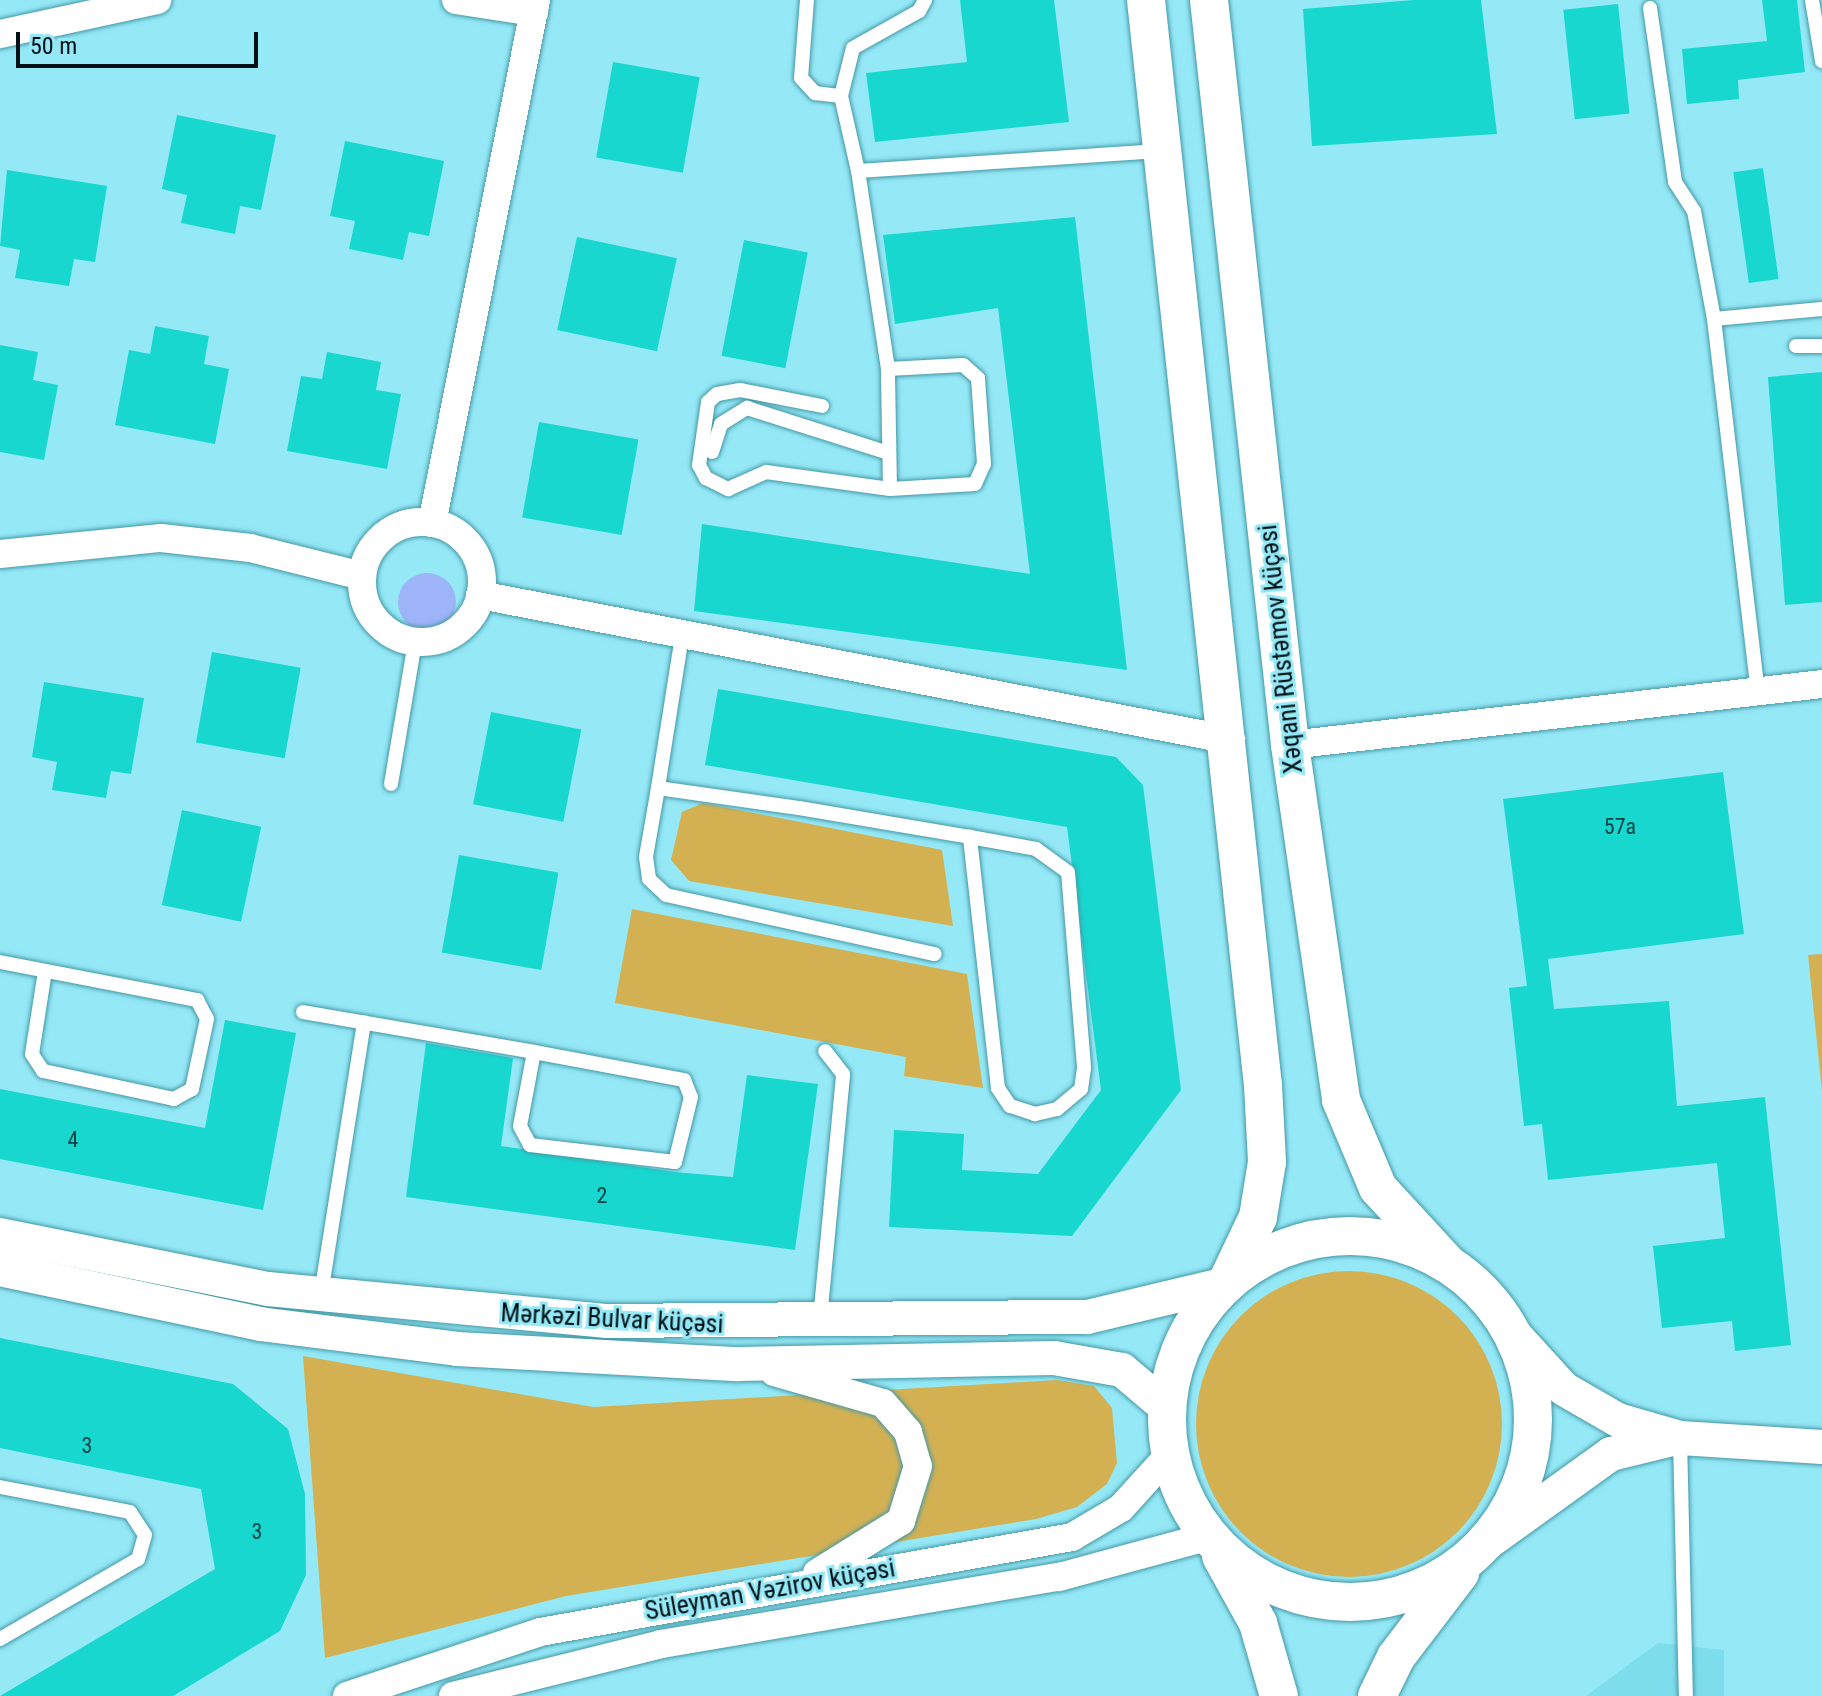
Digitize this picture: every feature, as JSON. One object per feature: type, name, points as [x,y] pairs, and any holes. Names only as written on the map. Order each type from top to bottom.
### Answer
[{"type":"main road","points":[[1146,0],[1231,740],[1267,1162],[1258,1217],[1226,1284],[1191,1328],[1167,1408],[1170,1454],[1185,1498],[1210,1536],[1258,1623],[1279,1696]]},
{"type":"main road","name":"Xəqani Rüstəmov küçəsi","points":[[1209,0],[1290,745],[1341,1100],[1378,1188],[1512,1332]]},
{"type":"main road","points":[[1226,1284],[1276,1251],[1334,1237],[1393,1241],[1448,1264]]},
{"type":"main road","points":[[1377,1696],[1396,1657],[1512,1506],[1531,1455],[1532,1392],[1512,1332]]},
{"type":"main road","points":[[1210,1536],[1256,1575],[1342,1601],[1417,1589],[1480,1548]]},
{"type":"street","points":[[0,34],[157,0]]},
{"type":"street","points":[[432,523],[535,6],[456,0]]},
{"type":"street","points":[[432,523],[470,546],[479,563],[480,595],[454,633],[415,642],[380,625],[367,609],[362,576],[382,536],[399,526],[432,523]]},
{"type":"street","points":[[0,554],[161,538],[250,548],[362,576]]},
{"type":"street","points":[[480,595],[1231,740]]},
{"type":"street","points":[[1290,745],[1822,684]]},
{"type":"street","name":"Mərkəzi Bulvar küçəsi","points":[[0,1235],[320,1296],[607,1321],[819,1323],[1129,1313],[1226,1284]]},
{"type":"street","name":"Mərkəzi Bulvar küçəsi","points":[[0,1269],[354,1338],[738,1364],[1054,1358],[1122,1370],[1167,1408]]},
{"type":"street","points":[[1512,1332],[1585,1407],[1680,1438],[1822,1447]]},
{"type":"street","points":[[738,1364],[843,1386],[883,1403],[908,1432],[918,1466],[901,1521],[852,1556],[779,1589]]},
{"type":"street","points":[[1480,1548],[1611,1454],[1680,1438]]},
{"type":"street","name":"Süleyman Vəzirov küçəsi","points":[[347,1696],[540,1632],[1072,1537],[1121,1508],[1170,1454]]},
{"type":"street","name":"Süleyman Vəzirov küçəsi","points":[[453,1696],[661,1644],[1059,1577],[1210,1536]]},
{"type":"lane","points":[[807,0],[801,78],[815,93],[841,96]]},
{"type":"lane","points":[[890,489],[888,369],[858,171],[841,96],[853,48],[919,11],[925,0]]},
{"type":"lane","points":[[1812,0],[1822,61]]},
{"type":"lane","points":[[1650,8],[1675,182],[1694,211],[1714,319],[1758,692]]},
{"type":"lane","points":[[858,171],[1163,151]]},
{"type":"lane","points":[[1714,319],[1822,309]]},
{"type":"lane","points":[[1796,346],[1822,346]]},
{"type":"lane","points":[[822,406],[740,390],[717,394],[708,402],[699,465],[716,487],[728,489],[766,472],[890,489],[955,490],[975,484],[984,464],[978,378],[963,365],[888,369]]},
{"type":"lane","points":[[712,452],[721,424],[747,408],[889,453]]},
{"type":"lane","points":[[682,636],[646,857],[649,879],[666,895],[935,954]]},
{"type":"lane","points":[[391,784],[415,642]]},
{"type":"lane","points":[[658,788],[970,837],[1036,849],[1068,872],[1084,1068],[1081,1089],[1057,1109],[1035,1114],[1010,1106],[998,1088],[970,837]]},
{"type":"lane","points":[[0,962],[197,1000],[207,1019],[192,1089],[174,1099],[43,1071],[32,1054],[45,971]]},
{"type":"lane","points":[[303,1012],[534,1052],[684,1080],[691,1097],[675,1162],[530,1145],[520,1126],[534,1052]]},
{"type":"lane","points":[[320,1296],[364,1022]]},
{"type":"lane","points":[[819,1323],[843,1074],[825,1051]]},
{"type":"lane","points":[[1680,1438],[1686,1696]]},
{"type":"lane","points":[[0,1487],[130,1512],[145,1535],[138,1559],[0,1639]]},
{"type":"shaded area","points":[[427,573],[448,581],[456,602],[448,623],[427,631],[406,623],[398,602],[406,581]]},
{"type":"shaded area","points":[[703,803],[942,850],[953,926],[689,881],[671,860],[682,812]]},
{"type":"shaded area","points":[[632,909],[967,974],[983,1088],[904,1076],[906,1057],[615,1003]]},
{"type":"shaded area","points":[[1822,954],[1822,1091],[1808,955]]},
{"type":"shaded area","points":[[1349,1271],[1379,1274],[1408,1282],[1434,1297],[1457,1316],[1476,1339],[1491,1365],[1499,1394],[1502,1424],[1499,1454],[1491,1483],[1476,1509],[1457,1532],[1434,1551],[1408,1566],[1379,1574],[1349,1577],[1319,1574],[1290,1566],[1264,1551],[1241,1532],[1222,1509],[1207,1483],[1199,1454],[1196,1424],[1199,1394],[1207,1365],[1222,1339],[1241,1316],[1264,1297],[1290,1282],[1319,1274]]},
{"type":"shaded area","points":[[303,1356],[593,1407],[1057,1380],[1094,1386],[1112,1408],[1117,1463],[1107,1484],[1077,1507],[1036,1519],[566,1596],[325,1658]]},
{"type":"shaded area","points":[[1658,1643],[1724,1650],[1724,1696],[1586,1696]]},
{"type":"building","points":[[960,0],[1054,0],[1069,122],[875,142],[866,73],[967,62]]},
{"type":"building","points":[[1414,0],[1481,0],[1497,134],[1312,146],[1303,9]]},
{"type":"building","points":[[1762,0],[1797,0],[1805,72],[1738,80],[1739,99],[1687,104],[1682,49],[1767,41]]},
{"type":"building","points":[[1618,4],[1629,113],[1575,119],[1563,10]]},
{"type":"building","points":[[613,62],[700,77],[683,173],[596,158]]},
{"type":"building","points":[[177,115],[276,135],[261,210],[240,206],[235,234],[181,223],[187,195],[162,189]]},
{"type":"building","points":[[345,141],[444,161],[429,236],[409,232],[403,260],[349,249],[355,221],[330,216]]},
{"type":"building","points":[[1763,168],[1779,279],[1749,283],[1733,172]]},
{"type":"building","points":[[7,170],[107,186],[95,262],[74,259],[69,286],[15,278],[20,250],[0,246]]},
{"type":"building","points":[[1075,217],[1127,670],[694,611],[702,524],[1030,574],[998,308],[895,324],[883,235]]},
{"type":"building","points":[[577,237],[677,258],[657,351],[557,330]]},
{"type":"building","points":[[744,240],[808,252],[785,368],[721,356]]},
{"type":"building","points":[[155,326],[209,336],[204,364],[229,369],[215,444],[115,425],[129,350],[150,354]]},
{"type":"building","points":[[0,345],[38,352],[33,380],[58,385],[44,460],[0,452]]},
{"type":"building","points":[[327,352],[381,362],[376,390],[401,394],[387,469],[287,451],[301,376],[322,379]]},
{"type":"building","points":[[1822,372],[1822,602],[1785,605],[1768,377]]},
{"type":"building","points":[[539,422],[638,440],[622,535],[522,518]]},
{"type":"building","points":[[212,652],[301,668],[285,758],[196,743]]},
{"type":"building","points":[[44,682],[144,698],[131,774],[111,771],[106,798],[52,790],[57,762],[32,757]]},
{"type":"building","points":[[718,689],[1116,757],[1143,785],[1181,1090],[1072,1236],[889,1227],[894,1130],[964,1134],[962,1170],[1038,1174],[1101,1090],[1067,827],[705,765]]},
{"type":"building","points":[[491,712],[581,730],[563,822],[473,804]]},
{"type":"building","points":[[1723,772],[1744,934],[1548,959],[1554,1009],[1669,1001],[1677,1106],[1765,1097],[1791,1345],[1735,1351],[1732,1321],[1662,1328],[1653,1246],[1725,1238],[1717,1163],[1548,1180],[1542,1124],[1524,1126],[1509,988],[1527,986],[1503,799]]},
{"type":"building","points":[[182,810],[261,827],[241,922],[162,905]]},
{"type":"building","points":[[459,855],[558,873],[541,970],[442,952]]},
{"type":"building","points":[[225,1020],[296,1033],[263,1210],[0,1159],[0,1089],[205,1128]]},
{"type":"building","points":[[426,1043],[513,1058],[501,1146],[674,1172],[733,1177],[747,1075],[818,1084],[795,1250],[406,1197]]},
{"type":"building","points":[[0,1338],[233,1384],[288,1429],[305,1494],[306,1575],[280,1631],[173,1696],[0,1696],[215,1569],[201,1489],[0,1448]]}]
